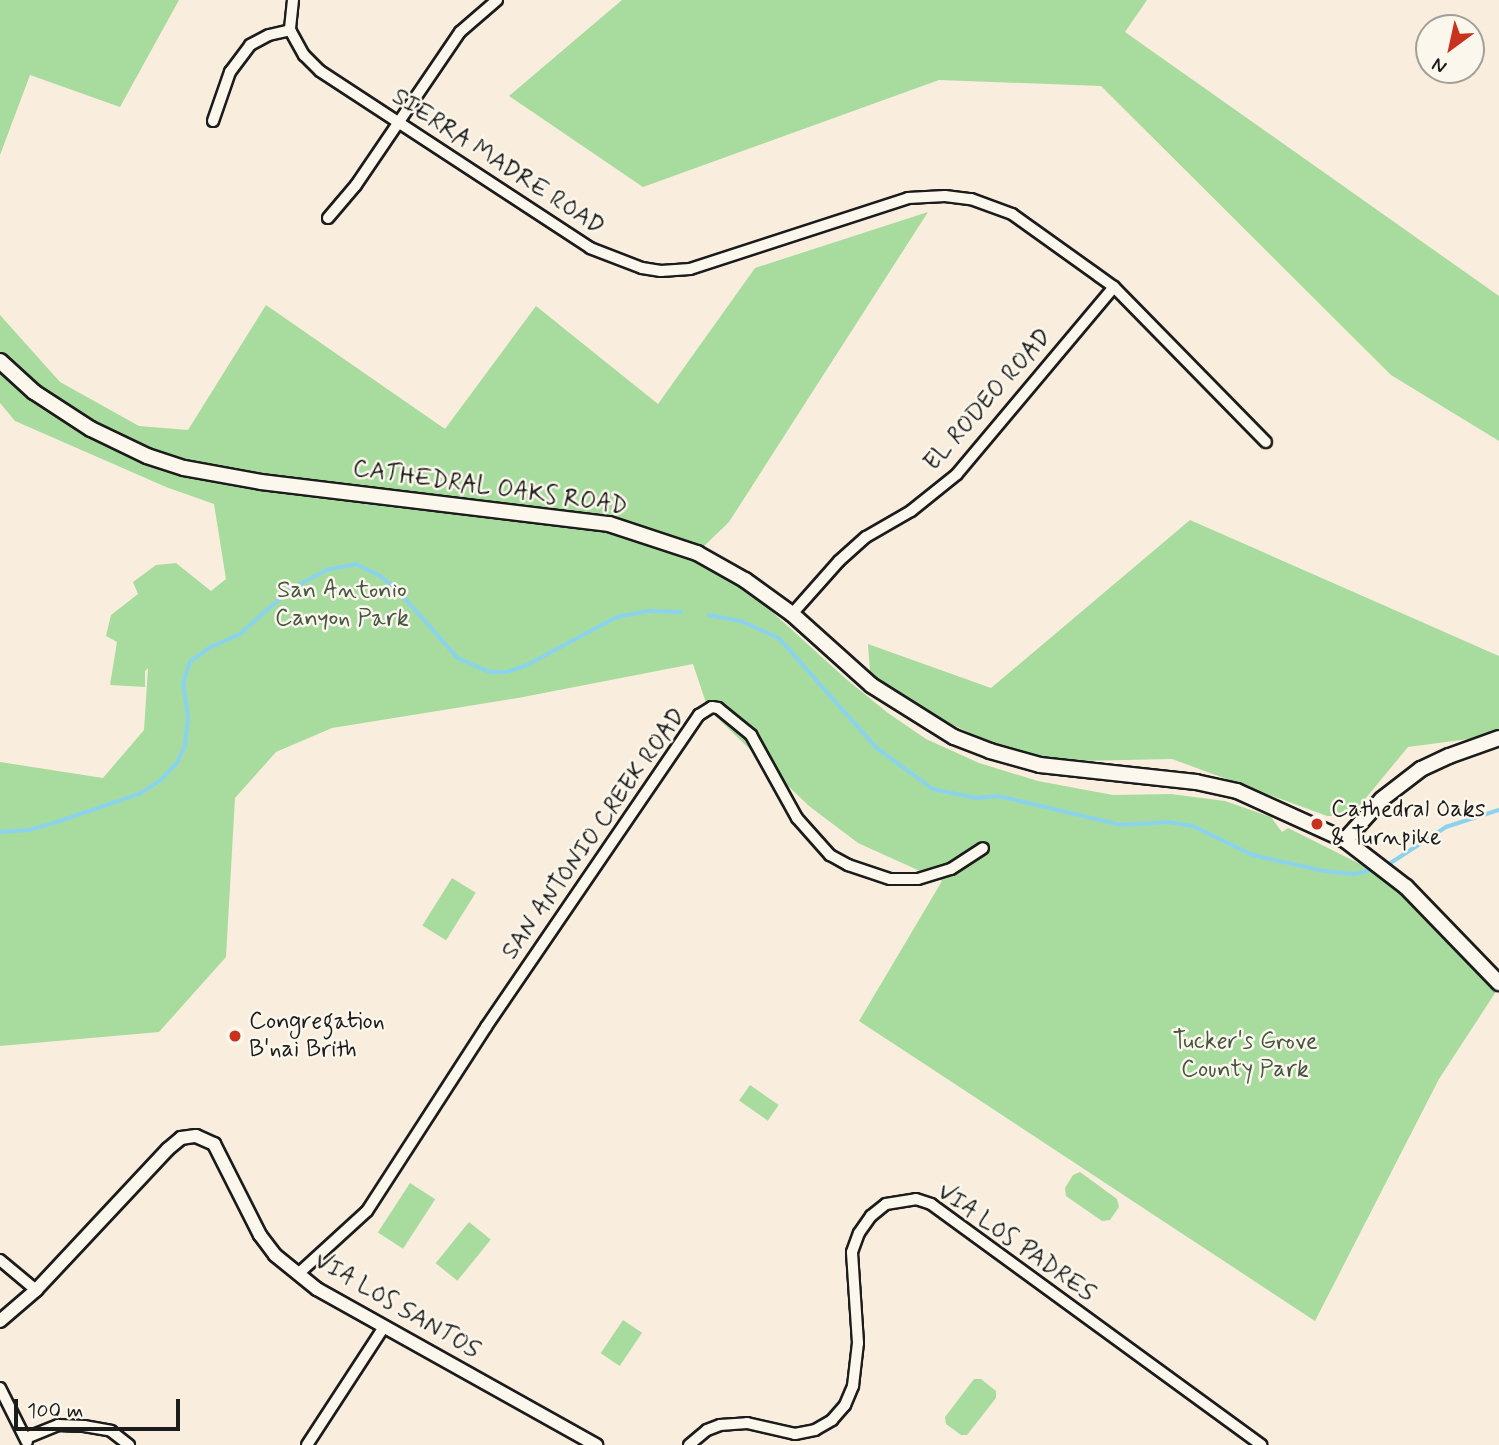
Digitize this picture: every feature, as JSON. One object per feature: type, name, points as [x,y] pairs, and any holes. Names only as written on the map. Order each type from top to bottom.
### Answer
[{"type":"main road","name":"CATHEDRAL OAKS ROAD","points":[[0,361],[34,392],[64,412],[148,456],[184,468],[261,482],[610,524],[697,553],[745,580],[792,614],[871,685],[954,737],[1000,755],[1040,765],[1196,782],[1237,791],[1345,840],[1406,887],[1499,983]]},
{"type":"main road","points":[[1345,840],[1382,799],[1421,769],[1499,738]]},
{"type":"street","points":[[213,121],[230,72],[250,46],[269,35],[290,30],[293,0]]},
{"type":"street","points":[[328,218],[356,185],[460,32],[497,0]]},
{"type":"street","name":"SIERRA MADRE ROAD","points":[[290,30],[304,55],[326,75],[590,248],[642,268],[661,271],[690,269],[908,198],[945,196],[971,199],[1012,214],[1114,287],[1266,442]]},
{"type":"street","name":"EL RODEO ROAD","points":[[792,614],[839,561],[866,537],[911,511],[957,474],[1114,287]]},
{"type":"street","name":"SAN ANTONIO CREEK ROAD","points":[[298,1274],[367,1211],[486,1027],[699,715],[712,707],[718,708],[751,735],[797,818],[830,855],[848,865],[890,879],[918,879],[951,869],[983,848]]},
{"type":"street","name":"VIA LOS SANTOS","points":[[36,1290],[167,1149],[190,1136],[214,1144],[260,1235],[275,1255],[317,1289],[596,1445]]},
{"type":"street","name":"VIA LOS PADRES","points":[[689,1445],[707,1430],[720,1425],[747,1423],[795,1434],[815,1430],[832,1420],[845,1405],[853,1386],[858,1333],[852,1252],[859,1233],[871,1216],[886,1204],[901,1199],[916,1199],[931,1204],[1261,1445]]},
{"type":"street","points":[[0,1260],[36,1290],[0,1321]]},
{"type":"street","points":[[307,1445],[384,1326]]},
{"type":"street","points":[[0,1388],[27,1442],[58,1425],[111,1431],[129,1445]]},
{"type":"green space","points":[[0,0],[179,0],[120,107],[30,75],[0,155]]},
{"type":"green space","points":[[622,0],[1147,0],[1125,32],[1499,296],[1499,441],[1391,375],[1101,86],[939,80],[643,187],[509,96]]},
{"type":"green space","points":[[928,212],[729,522],[700,550],[746,575],[760,601],[846,679],[926,739],[979,763],[1038,781],[1113,795],[1171,794],[1225,801],[1271,817],[1282,832],[1288,828],[1386,877],[1497,990],[1439,1079],[1315,1321],[859,1021],[942,881],[858,843],[809,806],[708,709],[693,664],[518,698],[332,728],[276,752],[235,798],[226,957],[159,1032],[0,1046],[0,762],[103,778],[144,730],[148,668],[145,671],[145,687],[110,685],[117,642],[106,636],[111,615],[138,594],[133,582],[156,565],[176,563],[211,591],[226,579],[214,504],[166,487],[15,421],[0,403],[0,315],[60,382],[139,426],[188,430],[266,305],[445,429],[536,306],[658,404],[755,268]]},
{"type":"green space","points":[[1190,520],[1499,656],[1499,735],[1408,747],[1351,816],[1327,816],[1172,759],[1030,762],[871,685],[868,644],[991,688]]},
{"type":"green space","points":[[452,878],[476,893],[446,940],[422,925]]},
{"type":"green space","points":[[750,1085],[779,1105],[768,1121],[739,1101]]},
{"type":"green space","points":[[1080,1172],[1117,1199],[1119,1207],[1110,1220],[1102,1221],[1066,1196],[1065,1188],[1073,1175]]},
{"type":"green space","points":[[410,1183],[435,1199],[403,1249],[378,1232]]},
{"type":"green space","points":[[469,1222],[491,1240],[457,1281],[436,1263]]},
{"type":"green space","points":[[623,1320],[642,1333],[620,1366],[601,1353]]},
{"type":"green space","points":[[974,1379],[981,1379],[996,1391],[996,1398],[967,1435],[961,1435],[946,1424],[945,1417]]},
{"type":"waterway","points":[[0,832],[29,830],[57,822],[139,794],[161,780],[177,763],[185,746],[188,718],[183,683],[190,662],[211,647],[240,634],[291,589],[326,570],[356,564],[379,575],[395,587],[458,658],[489,672],[507,672],[527,665],[617,617],[649,611],[681,612]]},
{"type":"waterway","points":[[709,615],[741,621],[779,638],[877,748],[933,789],[976,798],[999,796],[1122,825],[1168,822],[1193,826],[1253,855],[1324,871],[1355,874],[1375,869]]},
{"type":"waterway","points":[[1386,866],[1446,827],[1499,810]]},
{"type":"place","name":"Cathedral Oaks & Turnpike","points":[[1317,824]]},
{"type":"place","name":"Congregation B'nai Brith","points":[[235,1036]]},
{"type":"park label","name":"San Antonio Canyon Park","points":[[342,605]]},
{"type":"park label","name":"Tucker's Grove County Park","points":[[1245,1056]]}]
